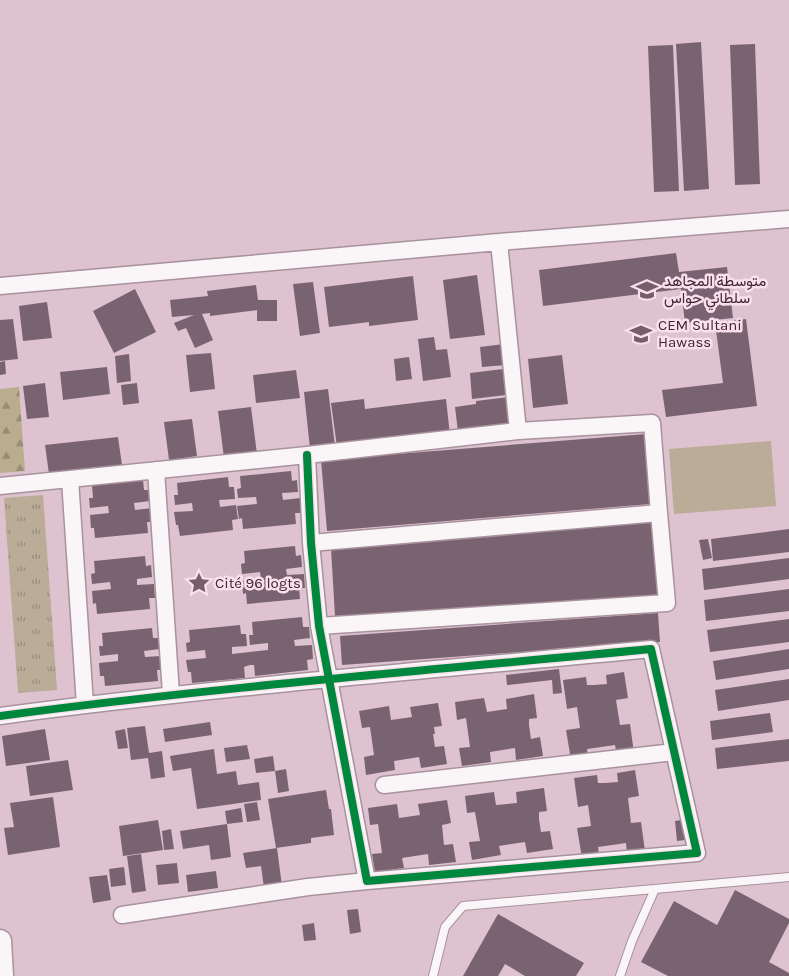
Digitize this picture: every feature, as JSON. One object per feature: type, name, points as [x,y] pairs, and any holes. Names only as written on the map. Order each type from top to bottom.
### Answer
[{"type":"main road","points":[[0,941],[2,976]]},
{"type":"street","points":[[0,286],[499,242],[789,220]]},
{"type":"street","points":[[499,242],[518,431]]},
{"type":"street","points":[[0,486],[307,455],[518,431],[652,423],[667,603],[319,626]]},
{"type":"street","points":[[307,455],[311,543],[319,626],[367,881]]},
{"type":"street","points":[[156,470],[171,694]]},
{"type":"street","points":[[70,478],[85,705]]},
{"type":"street","points":[[311,543],[659,513]]},
{"type":"street","points":[[0,716],[171,694],[651,649],[697,853],[308,886],[122,915]]},
{"type":"street","points":[[384,785],[674,752]]},
{"type":"lane","points":[[433,976],[445,927],[463,906],[789,878]]},
{"type":"lane","points":[[620,976],[632,941],[655,889]]},
{"type":"green space","points":[[19,387],[25,471],[0,473],[0,389]]},
{"type":"green space","points":[[771,441],[776,506],[674,514],[669,449]]},
{"type":"green space","points":[[43,495],[57,690],[18,693],[4,498]]},
{"type":"building","points":[[701,42],[709,189],[684,191],[676,44]]},
{"type":"building","points":[[755,44],[760,184],[735,185],[730,45]]},
{"type":"building","points":[[673,45],[679,191],[654,192],[648,46]]},
{"type":"building","points":[[676,253],[679,272],[727,267],[733,318],[685,323],[681,289],[543,306],[539,270]]},
{"type":"building","points":[[477,275],[485,335],[450,339],[443,280]]},
{"type":"building","points":[[413,276],[418,320],[369,326],[369,322],[329,327],[324,287]]},
{"type":"building","points":[[313,282],[320,333],[300,336],[293,284]]},
{"type":"building","points":[[256,285],[258,300],[277,300],[277,321],[257,321],[257,310],[210,316],[210,313],[202,314],[213,340],[195,348],[186,328],[178,331],[174,323],[194,315],[172,317],[170,300],[208,296],[207,291]]},
{"type":"building","points":[[135,289],[156,332],[114,353],[93,311]]},
{"type":"building","points":[[47,302],[52,338],[23,341],[19,306]]},
{"type":"building","points":[[13,319],[18,359],[0,361],[0,320]]},
{"type":"building","points":[[746,319],[757,406],[666,417],[662,390],[723,383],[715,323]]},
{"type":"building","points":[[434,337],[436,350],[447,349],[451,377],[423,381],[418,339]]},
{"type":"building","points":[[504,344],[506,365],[482,367],[480,347]]},
{"type":"building","points":[[211,353],[215,389],[190,392],[186,355]]},
{"type":"building","points":[[129,354],[131,381],[117,383],[115,356]]},
{"type":"building","points":[[562,355],[568,404],[533,408],[528,359]]},
{"type":"building","points":[[409,357],[412,379],[396,381],[394,359]]},
{"type":"building","points":[[5,361],[6,374],[0,375],[0,362]]},
{"type":"building","points":[[107,367],[110,394],[63,400],[60,372]]},
{"type":"building","points":[[503,369],[506,395],[472,399],[470,373]]},
{"type":"building","points":[[296,370],[300,398],[256,403],[253,375]]},
{"type":"building","points":[[45,383],[49,417],[27,419],[23,386]]},
{"type":"building","points":[[137,383],[139,403],[123,405],[121,385]]},
{"type":"building","points":[[328,389],[335,446],[310,449],[304,392]]},
{"type":"building","points":[[509,397],[512,423],[478,427],[478,429],[458,432],[455,407],[476,404],[476,401]]},
{"type":"building","points":[[364,399],[365,409],[446,399],[450,435],[337,447],[331,403]]},
{"type":"building","points":[[251,407],[257,454],[224,458],[218,411]]},
{"type":"building","points":[[192,419],[197,456],[169,460],[164,422]]},
{"type":"building","points":[[646,434],[650,504],[327,531],[321,460]]},
{"type":"building","points":[[118,437],[122,465],[49,474],[45,445]]},
{"type":"building","points":[[291,471],[292,481],[297,480],[298,492],[282,493],[283,500],[300,498],[301,513],[295,513],[296,524],[243,529],[242,518],[239,519],[237,506],[257,504],[256,497],[238,498],[237,489],[241,488],[240,476]]},
{"type":"building","points":[[228,477],[229,487],[234,487],[235,499],[219,500],[220,507],[236,505],[238,519],[232,520],[233,530],[180,536],[174,512],[193,511],[192,503],[175,505],[174,495],[178,495],[177,483]]},
{"type":"building","points":[[143,480],[144,490],[149,490],[150,501],[134,503],[135,510],[152,508],[153,522],[147,522],[148,533],[95,538],[94,528],[91,528],[90,515],[109,513],[108,506],[90,508],[89,498],[93,498],[92,485]]},
{"type":"building","points":[[653,521],[658,596],[335,616],[331,549]]},
{"type":"building","points":[[789,529],[789,552],[713,561],[711,539]]},
{"type":"building","points":[[708,539],[712,558],[703,560],[699,540]]},
{"type":"building","points":[[295,546],[296,556],[301,555],[302,567],[286,569],[287,575],[304,574],[305,588],[299,588],[300,599],[247,604],[246,593],[243,594],[242,581],[261,579],[260,572],[242,574],[241,564],[245,563],[244,551]]},
{"type":"building","points":[[145,556],[146,566],[151,565],[152,577],[137,579],[137,585],[154,584],[155,598],[149,598],[150,609],[97,614],[96,603],[93,604],[92,591],[111,589],[110,582],[92,584],[91,574],[95,573],[94,561]]},
{"type":"building","points":[[789,558],[789,579],[704,590],[702,569]]},
{"type":"building","points":[[789,589],[789,611],[706,621],[704,600]]},
{"type":"building","points":[[658,613],[660,642],[342,665],[340,636]]},
{"type":"building","points":[[302,617],[303,627],[309,627],[310,638],[294,640],[295,646],[312,645],[313,659],[307,660],[308,670],[255,676],[254,665],[250,665],[244,667],[245,678],[192,683],[191,672],[188,672],[186,660],[206,658],[205,650],[187,652],[186,643],[190,642],[189,630],[240,625],[241,634],[246,634],[247,646],[232,647],[232,654],[268,650],[268,643],[250,645],[249,635],[253,635],[252,622]]},
{"type":"building","points":[[789,619],[789,642],[710,652],[707,630]]},
{"type":"building","points":[[152,628],[153,638],[159,638],[160,649],[144,651],[145,657],[161,656],[163,670],[157,670],[158,681],[105,686],[104,676],[100,676],[99,663],[118,661],[118,654],[100,656],[99,646],[103,646],[102,633]]},
{"type":"building","points":[[789,649],[789,669],[716,680],[713,661]]},
{"type":"building","points":[[559,669],[562,693],[553,694],[552,680],[507,685],[506,675]]},
{"type":"building","points":[[624,672],[628,698],[616,700],[620,725],[630,724],[634,753],[617,756],[615,745],[587,749],[588,757],[571,760],[566,730],[580,728],[577,707],[567,709],[563,680],[586,677],[587,685],[607,684],[606,675]]},
{"type":"building","points":[[789,679],[789,700],[718,711],[715,690]]},
{"type":"building","points":[[534,694],[537,718],[529,719],[531,739],[540,737],[543,756],[516,760],[515,748],[490,752],[491,762],[462,766],[459,748],[470,747],[466,718],[457,720],[455,702],[484,698],[487,712],[507,709],[506,699]]},
{"type":"building","points":[[438,703],[442,726],[434,727],[435,734],[433,734],[435,747],[444,746],[447,764],[421,768],[419,757],[394,761],[395,770],[366,775],[364,757],[374,755],[370,727],[362,728],[359,711],[389,706],[391,720],[412,717],[410,707]]},
{"type":"building","points":[[770,713],[773,732],[712,740],[710,721]]},
{"type":"building","points":[[210,722],[212,735],[165,742],[163,729]]},
{"type":"building","points":[[145,726],[149,753],[162,751],[165,777],[151,779],[148,758],[131,760],[127,728]]},
{"type":"building","points":[[45,729],[50,760],[6,766],[2,736]]},
{"type":"building","points":[[125,729],[128,748],[118,749],[115,731]]},
{"type":"building","points":[[789,739],[789,761],[717,769],[715,748]]},
{"type":"building","points":[[247,745],[250,759],[226,762],[224,748]]},
{"type":"building","points":[[214,749],[217,774],[236,771],[238,785],[259,782],[261,800],[197,809],[191,768],[173,771],[170,756]]},
{"type":"building","points":[[273,756],[275,771],[256,773],[254,759]]},
{"type":"building","points":[[68,760],[73,790],[30,796],[26,766]]},
{"type":"building","points":[[286,769],[289,791],[278,793],[275,771]]},
{"type":"building","points":[[635,770],[639,796],[628,798],[631,823],[641,822],[645,851],[627,854],[626,843],[598,847],[599,855],[582,858],[577,828],[591,826],[588,805],[578,807],[574,778],[597,775],[598,783],[618,782],[617,773]]},
{"type":"building","points":[[544,788],[547,811],[539,812],[539,819],[541,832],[550,831],[553,849],[527,853],[525,842],[499,846],[501,855],[472,860],[469,842],[480,841],[475,812],[467,813],[465,796],[494,792],[496,805],[517,803],[516,792]]},
{"type":"building","points":[[326,790],[329,809],[331,809],[334,835],[311,838],[311,843],[276,848],[268,799]]},
{"type":"building","points":[[53,797],[60,847],[8,855],[4,828],[14,827],[10,803]]},
{"type":"building","points":[[447,800],[451,823],[442,825],[444,845],[453,844],[456,862],[429,865],[428,854],[402,858],[404,868],[375,872],[372,854],[382,853],[378,824],[370,825],[368,808],[397,804],[399,818],[420,815],[418,804]]},
{"type":"building","points":[[257,802],[260,820],[247,822],[244,804]]},
{"type":"building","points":[[241,808],[243,822],[227,824],[225,811]]},
{"type":"building","points":[[689,819],[692,839],[677,841],[675,821]]},
{"type":"building","points":[[158,820],[163,850],[123,856],[119,826]]},
{"type":"building","points":[[227,824],[231,857],[211,860],[209,845],[183,849],[180,831]]},
{"type":"building","points":[[171,829],[174,849],[164,850],[162,831]]},
{"type":"building","points":[[277,848],[282,886],[264,888],[261,866],[246,868],[243,853]]},
{"type":"building","points":[[141,854],[146,891],[132,893],[127,856]]},
{"type":"building","points":[[177,863],[179,883],[158,885],[156,865]]},
{"type":"building","points":[[124,867],[126,885],[111,887],[109,869]]},
{"type":"building","points":[[216,871],[218,888],[188,892],[186,875]]},
{"type":"building","points":[[107,875],[111,900],[93,903],[89,877]]},
{"type":"building","points":[[735,890],[789,919],[789,923],[769,962],[789,973],[789,976],[668,976],[641,962],[674,901],[717,925]]},
{"type":"building","points":[[358,909],[361,932],[350,934],[347,910]]},
{"type":"building","points":[[498,914],[584,963],[576,976],[525,976],[505,964],[498,976],[463,976]]},
{"type":"building","points":[[314,923],[316,940],[304,941],[302,925]]},
{"type":"cycle path","points":[[0,716],[162,696],[244,688],[325,680],[407,672],[651,649],[697,853],[367,881],[319,626],[311,543],[307,455]]},
{"type":"place","name":"متوسطة المجاهد سلطاني حواس","points":[[647,290]]},
{"type":"place","name":"CEM Sultani Hawass","points":[[641,334]]},
{"type":"place","name":"Cité 96 logts","points":[[199,583]]}]
